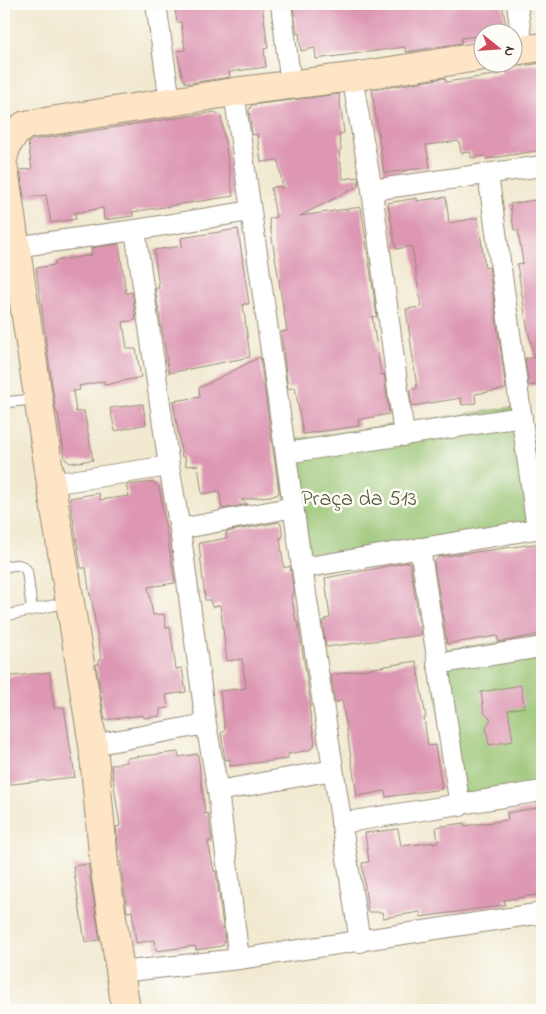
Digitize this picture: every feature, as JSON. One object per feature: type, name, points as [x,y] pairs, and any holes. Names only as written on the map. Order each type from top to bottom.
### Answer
[{"type":"street","points":[[156,4],[170,102]]},
{"type":"street","points":[[281,4],[291,86]]},
{"type":"street","points":[[517,4],[526,49]]},
{"type":"street","points":[[4,156],[5,149],[12,136],[25,125],[234,92],[352,78],[474,58]]},
{"type":"street","points":[[352,78],[372,190],[404,436]]},
{"type":"street","points":[[234,92],[302,568],[360,942]]},
{"type":"street","points":[[372,190],[542,166]]},
{"type":"street","points":[[4,169],[51,484],[93,744],[104,864],[126,1010]]},
{"type":"street","points":[[302,568],[540,528],[522,417],[488,174]]},
{"type":"street","points":[[15,247],[250,211]]},
{"type":"street","points":[[135,230],[169,466],[180,529],[206,724],[218,790],[239,958]]},
{"type":"street","points":[[286,453],[522,417]]},
{"type":"street","points":[[51,484],[169,466]]},
{"type":"street","points":[[180,529],[294,507]]},
{"type":"street","points":[[420,548],[460,806]]},
{"type":"street","points":[[437,664],[542,648]]},
{"type":"street","points":[[93,744],[206,724]]},
{"type":"street","points":[[218,790],[333,770]]},
{"type":"street","points":[[341,823],[460,806],[542,791]]},
{"type":"street","points":[[120,972],[360,942],[542,913]]},
{"type":"lane","points":[[8,402],[38,399]]},
{"type":"lane","points":[[4,567],[17,564],[24,566],[27,571],[32,610]]},
{"type":"lane","points":[[4,616],[70,602]]},
{"type":"green space","name":"Praça da 513","points":[[527,405],[542,534],[295,574],[278,442]]},
{"type":"green space","points":[[542,636],[542,799],[452,811],[431,652]]},
{"type":"building","points":[[174,4],[262,4],[268,48],[264,49],[266,67],[229,72],[230,77],[185,82],[177,51],[185,50],[181,22],[177,22]]},
{"type":"building","points":[[502,4],[505,22],[474,22],[474,36],[461,38],[462,43],[406,52],[405,47],[316,59],[315,48],[301,51],[293,5]]},
{"type":"building","points":[[542,63],[542,150],[486,159],[485,156],[471,158],[471,152],[461,153],[459,141],[426,145],[430,167],[384,173],[372,90],[445,78],[446,82],[501,74],[501,72],[524,72],[524,66]]},
{"type":"building","points":[[339,94],[344,133],[339,134],[341,150],[339,151],[343,179],[358,177],[359,186],[300,216],[361,207],[377,317],[372,316],[381,375],[384,374],[389,414],[358,420],[359,426],[303,434],[295,387],[288,389],[281,332],[287,331],[269,219],[276,217],[271,188],[280,186],[281,189],[283,188],[278,160],[261,162],[257,134],[252,135],[249,110],[252,105]]},
{"type":"building","points":[[215,112],[221,116],[233,196],[132,212],[133,216],[104,220],[103,208],[75,213],[76,219],[51,223],[46,195],[24,198],[20,170],[32,169],[28,143],[32,140]]},
{"type":"building","points":[[446,197],[449,223],[478,218],[485,268],[489,267],[506,389],[475,394],[476,403],[462,405],[461,398],[412,406],[410,390],[417,388],[406,309],[421,307],[412,246],[396,249],[388,203],[417,198],[417,201]]},
{"type":"building","points":[[542,199],[542,358],[537,359],[542,361],[542,384],[529,386],[525,358],[534,358],[517,264],[523,263],[518,230],[514,230],[510,204]]},
{"type":"building","points":[[238,229],[249,304],[243,304],[250,357],[169,373],[155,288],[159,288],[154,250],[182,246],[181,238]]},
{"type":"building","points":[[119,244],[126,293],[132,292],[136,320],[123,322],[127,349],[136,349],[141,377],[105,385],[104,381],[79,386],[80,390],[73,391],[76,412],[84,411],[93,460],[70,463],[65,459],[58,413],[56,413],[36,268],[55,265],[55,261],[92,255],[91,248]]},
{"type":"building","points":[[260,357],[279,492],[277,495],[241,500],[248,504],[222,509],[219,491],[202,494],[198,465],[186,466],[185,457],[182,457],[173,401],[200,397],[199,388]]},
{"type":"building","points":[[143,404],[146,424],[115,431],[110,408]]},
{"type":"building","points":[[153,482],[159,487],[175,583],[148,587],[153,615],[164,614],[166,628],[170,627],[176,669],[182,668],[186,692],[166,695],[168,708],[160,709],[160,716],[144,718],[143,715],[105,720],[96,664],[99,664],[99,659],[101,659],[91,595],[86,568],[81,568],[70,498],[99,493],[100,500],[129,496],[126,485]]},
{"type":"building","points":[[279,522],[283,537],[280,538],[284,568],[290,566],[294,594],[291,595],[296,622],[298,622],[315,744],[310,750],[288,754],[288,759],[230,766],[230,759],[225,760],[221,733],[225,731],[220,691],[246,688],[242,659],[227,661],[220,605],[212,607],[210,600],[205,600],[199,543],[227,538],[226,532]]},
{"type":"building","points":[[542,543],[542,634],[499,642],[497,636],[447,644],[434,562],[438,557]]},
{"type":"building","points":[[410,562],[421,635],[326,647],[322,621],[330,618],[325,578]]},
{"type":"building","points":[[416,661],[426,718],[424,718],[428,746],[435,745],[442,789],[386,797],[385,791],[357,796],[342,700],[335,703],[331,675]]},
{"type":"building","points":[[50,672],[54,708],[64,707],[75,777],[4,785],[4,714],[9,713],[4,677]]},
{"type":"building","points":[[521,685],[524,707],[508,710],[513,741],[489,745],[486,727],[491,719],[484,713],[481,692]]},
{"type":"building","points":[[178,752],[179,757],[198,754],[205,814],[208,813],[212,841],[208,842],[214,871],[216,871],[225,942],[222,946],[196,950],[195,946],[156,951],[155,940],[136,943],[132,911],[127,912],[116,827],[120,826],[111,765],[127,762],[126,758]]},
{"type":"building","points":[[542,807],[542,894],[504,900],[505,905],[421,917],[420,912],[383,918],[382,912],[368,912],[362,863],[369,862],[365,833],[398,829],[401,846],[438,842],[436,827],[464,823],[464,826],[508,820],[507,813]]},
{"type":"building","points":[[88,864],[100,940],[85,942],[73,866]]}]
